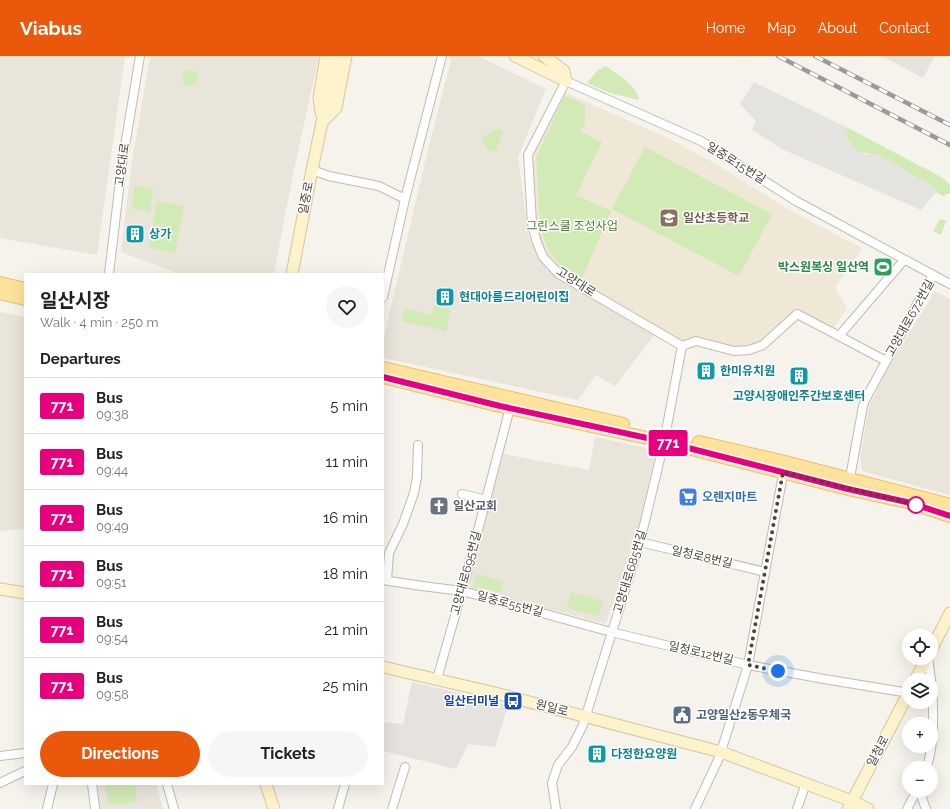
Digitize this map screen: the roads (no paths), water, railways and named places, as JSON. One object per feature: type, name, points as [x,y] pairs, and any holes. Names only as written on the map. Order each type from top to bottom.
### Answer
[{"type":"main road","points":[[0,283],[24,288]]},
{"type":"main road","points":[[0,293],[24,299]]},
{"type":"main road","points":[[384,368],[512,403]]},
{"type":"main road","points":[[384,377],[666,434],[849,484],[950,516]]},
{"type":"main road","points":[[849,484],[950,505]]},
{"type":"street","name":"고양대로","points":[[109,273],[122,164],[140,56]]},
{"type":"street","name":"일중로","points":[[322,122],[319,98],[326,56]]},
{"type":"street","name":"일중로","points":[[292,273],[336,56]]},
{"type":"street","points":[[322,122],[336,108],[346,56]]},
{"type":"street","points":[[384,293],[405,199],[442,56]]},
{"type":"street","name":"일중로15번길","points":[[514,56],[566,81],[701,141],[796,201],[950,284]]},
{"type":"street","points":[[544,56],[564,71],[566,81]]},
{"type":"street","name":"고양대로","points":[[566,81],[528,155],[532,223],[536,240],[543,257],[558,274],[682,346]]},
{"type":"street","points":[[312,170],[329,176],[379,186],[405,199]]},
{"type":"street","points":[[839,336],[904,260]]},
{"type":"street","name":"고양대로672번길","points":[[849,484],[863,406],[933,275]]},
{"type":"street","name":"고양대로672번길","points":[[682,346],[696,341],[734,351],[749,350],[763,345],[797,314],[886,362]]},
{"type":"street","points":[[666,434],[682,346]]},
{"type":"street","name":"고양대로695번길","points":[[437,679],[512,403]]},
{"type":"street","name":"고양대로685번길","points":[[556,809],[552,783],[558,765],[572,747],[586,717],[640,542],[666,434]]},
{"type":"street","points":[[385,580],[389,553],[403,524],[414,493],[417,477],[418,445]]},
{"type":"street","points":[[695,809],[721,752],[748,665],[784,467]]},
{"type":"street","points":[[462,494],[486,500]]},
{"type":"street","name":"일청로8번길","points":[[640,542],[765,572]]},
{"type":"street","name":"일중로55번길","points":[[385,580],[462,591],[611,632]]},
{"type":"street","points":[[0,589],[24,593]]},
{"type":"street","points":[[938,636],[950,613]]},
{"type":"street","name":"일청로12번길","points":[[611,632],[748,665],[902,691]]},
{"type":"street","name":"원일로","points":[[384,667],[437,679],[721,752],[806,783],[850,805],[868,809]]},
{"type":"street","name":"일청로","points":[[850,805],[902,705]]},
{"type":"street","points":[[929,761],[933,709]]},
{"type":"street","points":[[0,756],[24,753]]},
{"type":"street","points":[[392,809],[405,768]]},
{"type":"street","points":[[0,783],[24,771]]},
{"type":"street","points":[[797,809],[806,783]]},
{"type":"street","points":[[47,809],[53,785]]},
{"type":"street","points":[[92,785],[95,808]]},
{"type":"street","points":[[167,785],[174,809]]},
{"type":"street","points":[[266,785],[274,809]]},
{"type":"street","points":[[338,809],[345,785]]},
{"type":"street","points":[[907,809],[914,797]]},
{"type":"street","points":[[921,797],[926,809]]},
{"type":"railway","points":[[778,56],[950,145]]},
{"type":"railway","points":[[815,56],[950,125]]},
{"type":"place","name":"일산초등학교","points":[[669,218]]},
{"type":"place","name":"상가","points":[[135,234]]},
{"type":"place","name":"박스원복싱 일산역","points":[[883,267]]},
{"type":"place","name":"현대아름드리어린이집","points":[[445,297]]},
{"type":"place","name":"한미유치원","points":[[706,371]]},
{"type":"place","name":"고양시장애인주간보호센터","points":[[799,376]]},
{"type":"place","name":"오렌지마트","points":[[688,497]]},
{"type":"place","name":"일산교회","points":[[439,506]]},
{"type":"place","name":"일산터미널","points":[[513,701]]},
{"type":"place","name":"고양일산2동우체국","points":[[682,715]]},
{"type":"place","name":"다정한요양원","points":[[597,754]]},
{"type":"park label","name":"그린스쿨 조성사업","points":[[572,226]]}]
